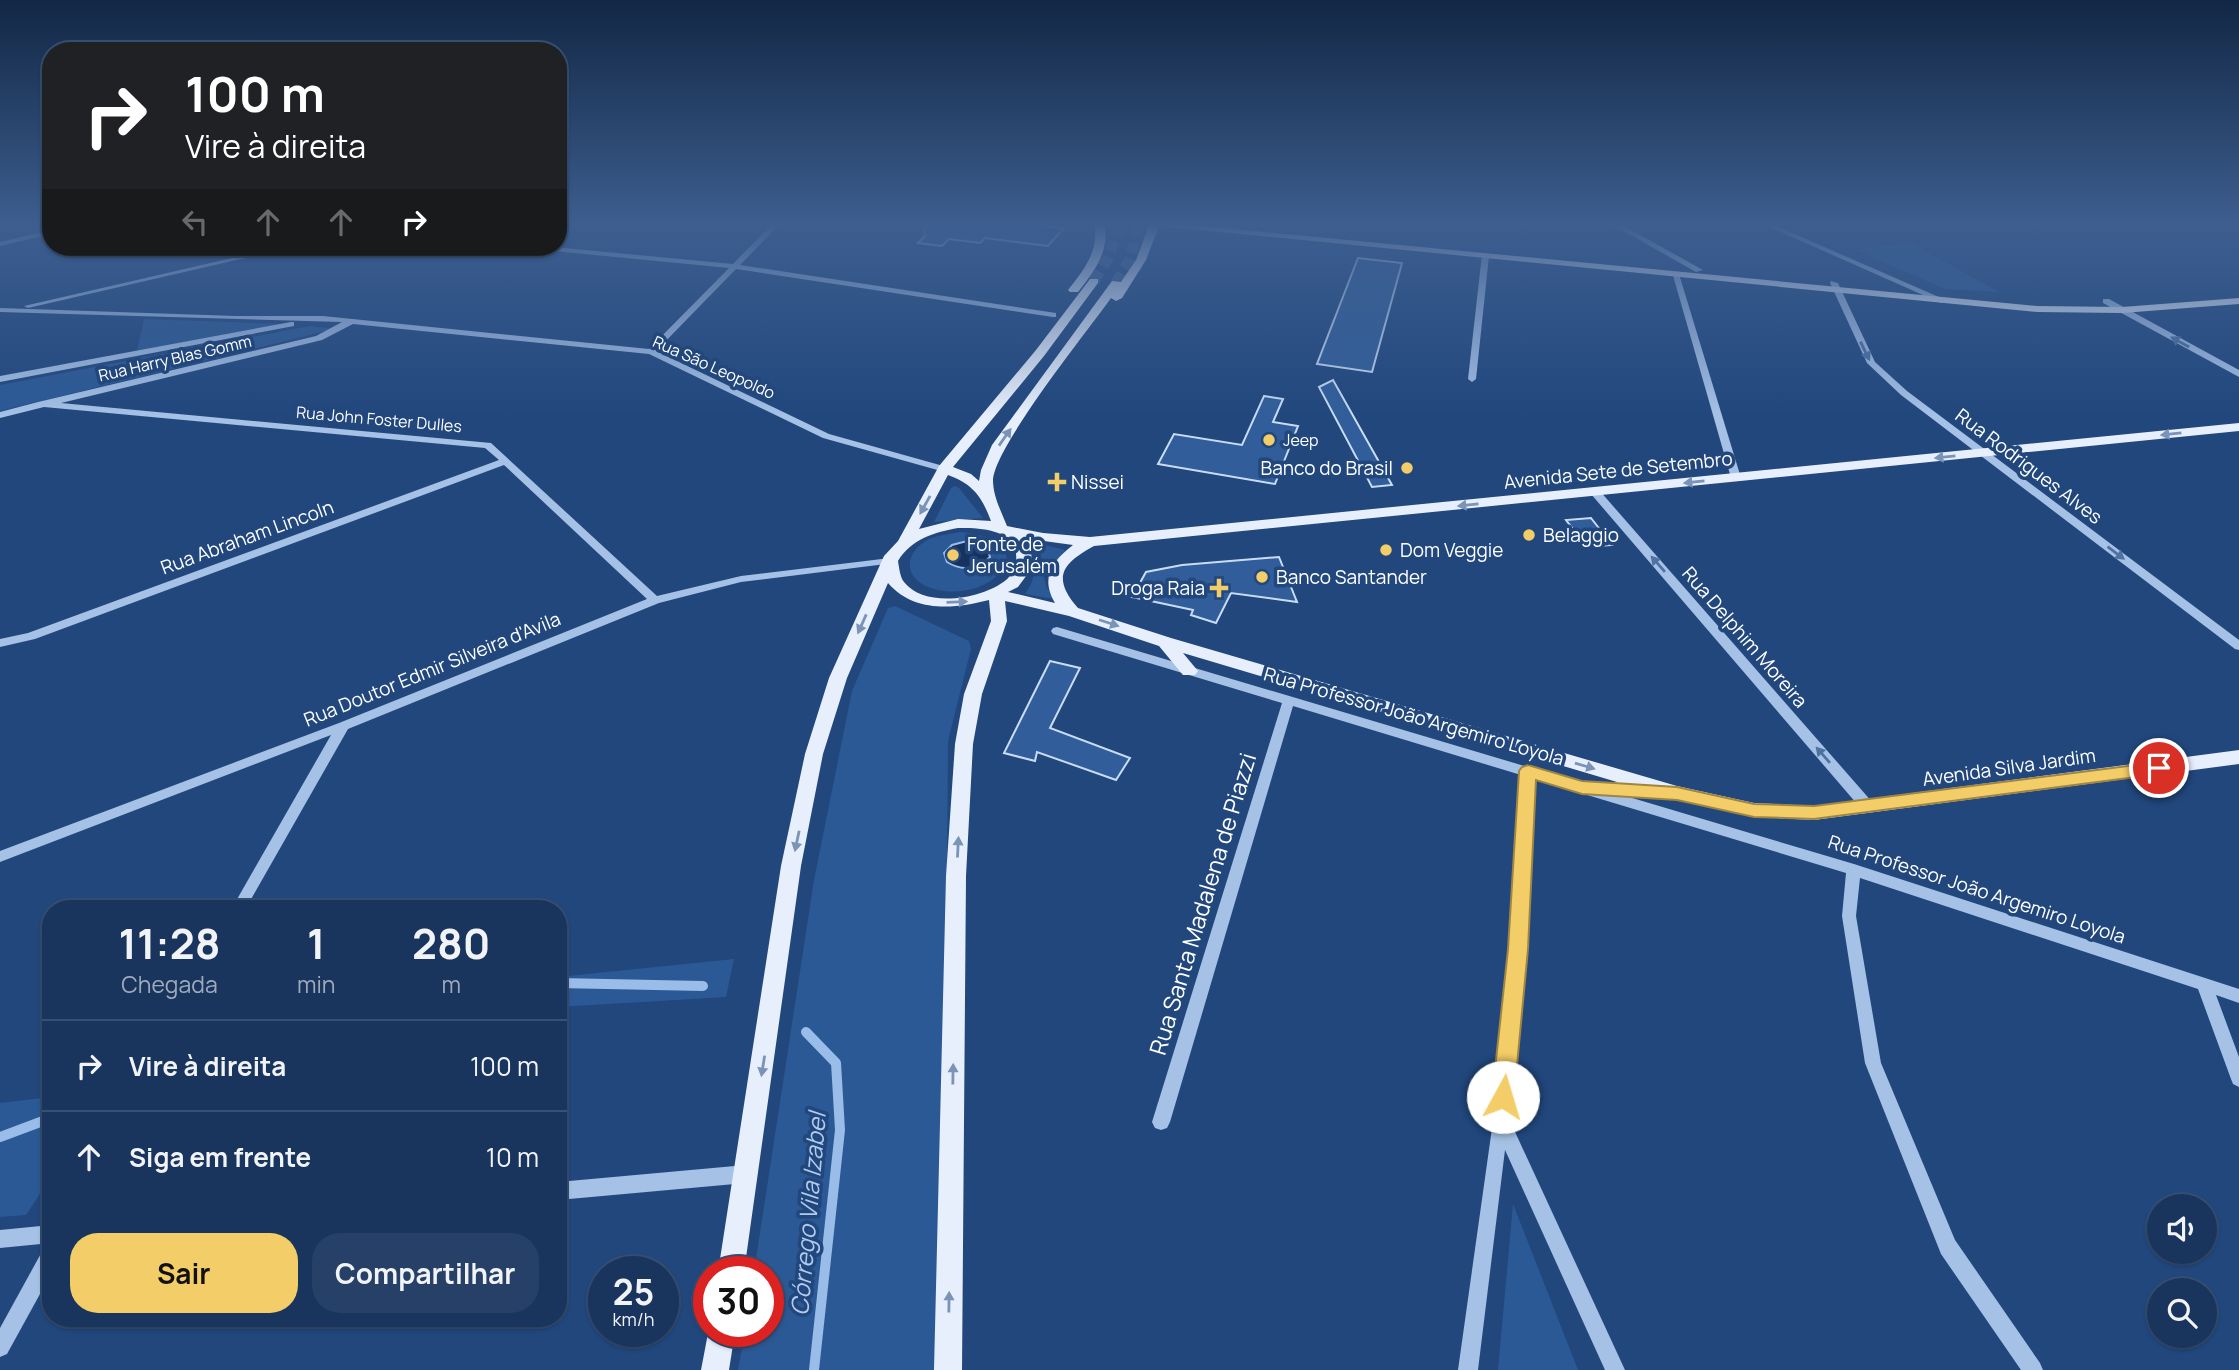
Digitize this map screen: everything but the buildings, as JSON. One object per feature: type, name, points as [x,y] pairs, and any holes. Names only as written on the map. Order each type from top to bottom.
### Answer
[{"type":"main road","points":[[1040,353],[1053,315],[1075,289]]},
{"type":"main road","points":[[905,540],[944,469],[1040,353],[1088,289]]},
{"type":"main road","points":[[890,561],[889,569],[897,585],[915,597],[927,601],[970,602],[996,594],[1016,580],[1025,565],[1023,548],[1001,529],[985,482],[987,466],[1061,356],[1112,289]]},
{"type":"main road","points":[[1061,356],[1100,323],[1122,289]]},
{"type":"main road","points":[[1850,289],[2037,309],[2122,310],[2239,301]]},
{"type":"main road","points":[[1864,289],[2030,301],[2106,302],[2239,292]]},
{"type":"main road","name":"Avenida Sete de Setembro","points":[[1001,529],[1043,538],[1090,542],[2239,427]]},
{"type":"main road","points":[[944,469],[966,477],[990,499]]},
{"type":"main road","points":[[733,1256],[791,866],[814,754],[838,678],[895,550],[905,540],[917,533],[944,525],[974,524],[1001,529]]},
{"type":"main road","points":[[1073,612],[1057,595],[1055,576],[1064,559],[1090,542]]},
{"type":"main road","points":[[996,594],[999,621]]},
{"type":"main road","name":"Rua Professor João Argemiro Loyola","points":[[996,594],[1073,612],[1165,642],[1677,793],[1754,810],[1814,813],[1868,807]]},
{"type":"main road","points":[[948,1370],[957,876],[964,744],[973,694],[999,621],[1011,609],[1029,601]]},
{"type":"main road","points":[[1165,642],[1189,671]]},
{"type":"main road","name":"Avenida Silva Jardim","points":[[1868,807],[2239,757]]},
{"type":"main road","points":[[1582,787],[1677,793]]},
{"type":"main road","points":[[715,1370],[719,1347]]},
{"type":"street","points":[[3,311],[102,289]]},
{"type":"street","points":[[651,352],[711,289]]},
{"type":"street","points":[[883,289],[1053,315]]},
{"type":"street","points":[[1472,379],[1482,289]]},
{"type":"street","points":[[1679,289],[1736,478]]},
{"type":"street","name":"Rua Rodrigues Alves","points":[[1836,289],[1871,363],[1904,393],[2239,646]]},
{"type":"street","points":[[1917,289],[1944,301]]},
{"type":"street","points":[[2106,302],[2239,374]]},
{"type":"street","name":"Rua São Leopoldo","points":[[3,311],[323,318],[651,352],[826,436],[944,469]]},
{"type":"street","name":"Rua Harry Blas Gomm","points":[[0,379],[323,318]]},
{"type":"street","name":"Rua Harry Blas Gomm","points":[[0,415],[319,338],[353,320]]},
{"type":"street","name":"Rua John Foster Dulles","points":[[41,404],[488,445],[655,600]]},
{"type":"street","name":"Rua Abraham Lincoln","points":[[0,643],[31,636],[506,461]]},
{"type":"street","name":"Rua Delphim Moreira","points":[[1595,492],[1868,807]]},
{"type":"street","name":"Rua Doutor Edmir Silveira d'Avila","points":[[0,857],[343,726],[655,600],[741,579],[890,561]]},
{"type":"street","name":"Rua Professor João Argemiro Loyola","points":[[1057,631],[1854,870],[2239,996]]},
{"type":"street","name":"Rua Santa Madalena de Piazzi","points":[[1161,1122],[1289,700]]},
{"type":"street","points":[[244,900],[343,726]]},
{"type":"street","points":[[1468,1370],[1501,1121],[1518,949],[1528,771]]},
{"type":"street","points":[[1854,870],[1849,916],[1873,1063],[1948,1247],[2034,1370]]},
{"type":"street","points":[[2205,986],[2239,1079]]},
{"type":"street","points":[[1501,1121],[1615,1370]]},
{"type":"street","points":[[567,1190],[746,1174]]},
{"type":"street","points":[[0,1239],[42,1235]]},
{"type":"street","points":[[0,1348],[42,1271]]},
{"type":"shaded area","points":[[1945,289],[1993,289],[1999,292]]},
{"type":"shaded area","points":[[144,319],[281,324],[137,351]]},
{"type":"shaded area","points":[[310,326],[334,329],[0,411],[0,385]]},
{"type":"shaded area","points":[[955,486],[983,518],[934,522],[951,488]]},
{"type":"shaded area","points":[[960,532],[987,537],[1002,547],[1007,558],[1002,570],[991,581],[974,589],[953,592],[922,584],[911,572],[911,558],[915,551],[929,539]]},
{"type":"shaded area","name":"Fonte de Jerusalém","points":[[967,541],[986,545],[990,557],[980,565],[969,568],[947,562],[944,553],[952,545]]},
{"type":"shaded area","points":[[1029,541],[1065,550],[1044,576],[1046,586],[1054,599],[1025,594],[1032,582],[1034,568]]},
{"type":"shaded area","points":[[895,606],[969,641],[971,649],[948,741],[943,1370],[738,1370],[742,1347],[784,1347],[784,1256],[756,1256],[814,880],[852,691],[888,608]]},
{"type":"shaded area","points":[[734,959],[726,997],[567,1006],[567,976]]},
{"type":"shaded area","points":[[42,1098],[42,1191],[26,1215],[0,1217],[0,1103]]},
{"type":"shaded area","points":[[1513,1204],[1578,1370],[1498,1370]]},
{"type":"waterway","name":"Córrego Vila Izabel","points":[[567,983],[703,986]]},
{"type":"waterway","name":"Córrego Vila Izabel","points":[[806,1032],[836,1063],[840,1130],[814,1370]]},
{"type":"waterway","name":"Córrego Vila Izabel","points":[[0,1137],[42,1121]]},
{"type":"place","name":"Jeep","points":[[1269,440]]},
{"type":"place","name":"Banco do Brasil","points":[[1407,468]]},
{"type":"place","name":"Nissei","points":[[1057,482]]},
{"type":"place","name":"Belaggio","points":[[1529,535]]},
{"type":"place","name":"Dom Veggie","points":[[1386,550]]},
{"type":"place","name":"Fonte de Jerusalém","points":[[953,555]]},
{"type":"place","name":"Banco Santander","points":[[1262,577]]},
{"type":"place","name":"Droga Raia","points":[[1219,588]]},
{"type":"route","points":[[1503,1097],[1518,949],[1528,771],[1582,787],[1677,793],[1754,810],[1814,813],[2159,768]]}]
